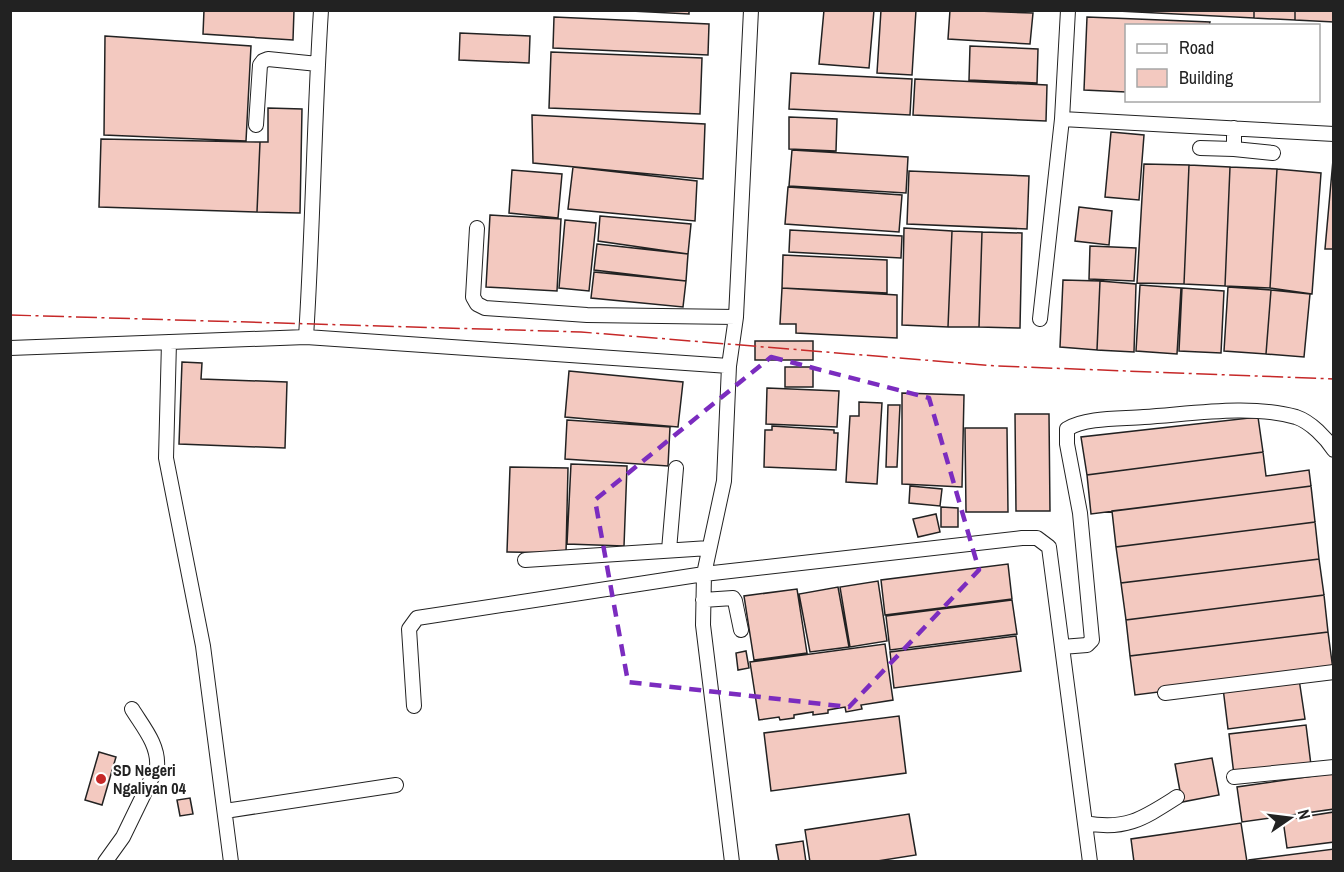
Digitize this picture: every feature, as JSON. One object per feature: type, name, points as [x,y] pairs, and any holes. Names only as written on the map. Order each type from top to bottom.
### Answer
[{"type":"street","points":[[306,337],[321,10]]},
{"type":"street","points":[[732,861],[703,625],[704,574],[724,482],[729,366],[736,317],[751,10]]},
{"type":"street","points":[[1040,319],[1062,119],[1068,10]]},
{"type":"street","points":[[256,125],[260,65],[263,61],[268,59],[318,64]]},
{"type":"street","points":[[1062,119],[1334,134]]},
{"type":"street","points":[[1234,128],[1234,149]]},
{"type":"street","points":[[1200,148],[1273,153]]},
{"type":"street","points":[[477,228],[473,297],[477,304],[485,308],[587,315],[736,317]]},
{"type":"street","points":[[10,348],[306,337],[729,366]]},
{"type":"street","points":[[169,342],[166,458],[203,646],[231,861]]},
{"type":"street","points":[[1062,647],[1087,645],[1092,640],[1080,513],[1067,444],[1068,429],[1081,423],[1113,419],[1240,411],[1279,414],[1299,418],[1314,428],[1334,450]]},
{"type":"street","points":[[669,550],[676,468]]},
{"type":"street","points":[[414,706],[409,629],[417,618],[704,574],[1037,538],[1049,547],[1090,861]]},
{"type":"street","points":[[525,560],[710,548]]},
{"type":"street","points":[[704,600],[733,598],[741,630]]},
{"type":"street","points":[[1165,693],[1334,672]]},
{"type":"street","points":[[105,861],[123,837],[157,767],[158,755],[155,746],[132,709]]},
{"type":"street","points":[[1234,777],[1334,767]]},
{"type":"street","points":[[225,811],[396,785]]},
{"type":"street","points":[[1085,823],[1104,827],[1140,820],[1177,797]]},
{"type":"highlighted area","points":[[771,357],[929,398],[979,570],[849,707],[628,682],[595,500]]},
{"type":"building","points":[[204,10],[294,10],[293,40],[203,34]]},
{"type":"building","points":[[611,10],[689,10],[689,14]]},
{"type":"building","points":[[824,10],[874,10],[869,68],[819,64]]},
{"type":"building","points":[[881,10],[916,10],[912,75],[877,73]]},
{"type":"building","points":[[950,10],[1033,13],[1030,44],[948,39]]},
{"type":"building","points":[[1098,10],[1254,10],[1254,18]]},
{"type":"building","points":[[1254,10],[1295,10],[1295,20],[1254,18]]},
{"type":"building","points":[[1295,10],[1334,10],[1334,22],[1295,20]]},
{"type":"building","points":[[554,17],[709,24],[708,55],[553,48]]},
{"type":"building","points":[[1087,17],[1210,22],[1210,24],[1125,24],[1125,92],[1084,90]]},
{"type":"building","points":[[460,33],[530,36],[529,63],[459,60]]},
{"type":"building","points":[[105,36],[251,46],[246,141],[104,135]]},
{"type":"building","points":[[970,46],[1038,49],[1037,83],[969,80]]},
{"type":"building","points":[[551,52],[702,58],[700,114],[549,108]]},
{"type":"building","points":[[791,73],[912,79],[910,115],[789,109]]},
{"type":"building","points":[[915,79],[1047,85],[1046,121],[913,115]]},
{"type":"building","points":[[268,108],[302,109],[300,213],[257,212],[260,142],[268,142]]},
{"type":"building","points":[[532,115],[705,124],[703,179],[533,163]]},
{"type":"building","points":[[789,117],[837,119],[836,151],[789,149]]},
{"type":"building","points":[[1111,132],[1144,135],[1139,200],[1105,197]]},
{"type":"building","points":[[101,139],[260,142],[257,212],[99,207]]},
{"type":"building","points":[[792,150],[908,157],[906,193],[789,186]]},
{"type":"building","points":[[1333,160],[1334,249],[1325,249]]},
{"type":"building","points":[[1144,164],[1189,165],[1184,284],[1137,283]]},
{"type":"building","points":[[1189,165],[1230,167],[1225,286],[1184,284]]},
{"type":"building","points":[[573,167],[697,181],[695,221],[568,209]]},
{"type":"building","points":[[1230,167],[1277,169],[1270,288],[1225,286]]},
{"type":"building","points":[[1277,169],[1321,173],[1312,294],[1270,288]]},
{"type":"building","points":[[512,170],[562,174],[558,218],[509,213]]},
{"type":"building","points":[[909,171],[1029,176],[1027,229],[907,224]]},
{"type":"building","points":[[788,187],[902,195],[899,232],[785,224]]},
{"type":"building","points":[[1079,207],[1112,211],[1109,245],[1075,241]]},
{"type":"building","points":[[490,215],[561,219],[557,291],[486,287]]},
{"type":"building","points":[[600,216],[691,224],[688,254],[598,241]]},
{"type":"building","points":[[565,220],[596,223],[589,291],[559,288]]},
{"type":"building","points":[[904,228],[952,231],[948,327],[902,325]]},
{"type":"building","points":[[790,230],[902,236],[901,258],[789,252]]},
{"type":"building","points":[[952,231],[982,232],[979,327],[948,327]]},
{"type":"building","points":[[982,232],[1022,233],[1020,328],[979,327]]},
{"type":"building","points":[[597,244],[688,254],[686,281],[594,270]]},
{"type":"building","points":[[1090,246],[1136,248],[1134,281],[1089,279]]},
{"type":"building","points":[[783,255],[887,260],[887,293],[782,288]]},
{"type":"building","points":[[594,272],[686,281],[683,307],[591,298]]},
{"type":"building","points":[[1063,280],[1100,281],[1097,350],[1060,347]]},
{"type":"building","points":[[1100,281],[1136,284],[1134,352],[1097,350]]},
{"type":"building","points":[[1140,285],[1181,288],[1177,354],[1136,351]]},
{"type":"building","points":[[1228,287],[1271,290],[1266,354],[1224,351]]},
{"type":"building","points":[[782,288],[897,295],[897,338],[796,333],[796,324],[780,324]]},
{"type":"building","points":[[1182,288],[1224,291],[1221,353],[1179,351]]},
{"type":"building","points":[[1271,290],[1310,294],[1304,357],[1266,354]]},
{"type":"building","points":[[755,341],[813,341],[813,360],[755,360]]},
{"type":"building","points":[[182,362],[202,363],[201,379],[287,382],[285,448],[179,444]]},
{"type":"building","points":[[785,367],[813,367],[813,387],[785,387]]},
{"type":"building","points":[[569,371],[683,382],[678,427],[565,417]]},
{"type":"building","points":[[767,388],[839,391],[837,427],[766,424]]},
{"type":"building","points":[[902,393],[964,395],[962,487],[902,484]]},
{"type":"building","points":[[859,402],[882,403],[877,484],[846,482],[850,416],[859,416]]},
{"type":"building","points":[[888,405],[900,405],[897,467],[886,467]]},
{"type":"building","points":[[1015,414],[1049,414],[1050,511],[1016,511]]},
{"type":"building","points":[[1258,417],[1263,452],[1087,475],[1081,437]]},
{"type":"building","points":[[567,420],[670,427],[668,466],[565,459]]},
{"type":"building","points":[[772,426],[834,430],[834,433],[838,433],[836,470],[764,467],[765,430],[772,430]]},
{"type":"building","points":[[965,428],[1007,428],[1008,512],[966,512]]},
{"type":"building","points":[[1263,452],[1266,476],[1309,470],[1311,486],[1091,514],[1087,475]]},
{"type":"building","points":[[571,464],[627,466],[624,546],[567,544]]},
{"type":"building","points":[[510,467],[568,468],[566,553],[507,552]]},
{"type":"building","points":[[910,486],[942,489],[940,506],[909,503]]},
{"type":"building","points":[[1311,486],[1315,522],[1116,547],[1112,511]]},
{"type":"building","points":[[941,507],[958,508],[958,527],[941,527]]},
{"type":"building","points":[[936,514],[940,532],[918,537],[913,519]]},
{"type":"building","points":[[1315,522],[1319,559],[1121,583],[1116,547]]},
{"type":"building","points":[[1319,559],[1324,595],[1126,620],[1121,583]]},
{"type":"building","points":[[1008,564],[1012,599],[885,615],[881,580]]},
{"type":"building","points":[[878,581],[887,641],[850,647],[840,587]]},
{"type":"building","points":[[838,587],[849,647],[810,652],[799,594]]},
{"type":"building","points":[[797,589],[807,653],[754,660],[744,596]]},
{"type":"building","points":[[1324,595],[1328,632],[1130,656],[1126,620]]},
{"type":"building","points":[[1012,600],[1017,634],[890,650],[886,616]]},
{"type":"building","points":[[1328,632],[1333,670],[1135,695],[1130,656]]},
{"type":"building","points":[[1016,636],[1021,671],[894,688],[890,652]]},
{"type":"building","points":[[885,644],[893,700],[861,705],[862,709],[846,712],[845,707],[828,710],[828,713],[813,715],[813,712],[794,715],[794,718],[780,720],[779,717],[759,720],[750,662]]},
{"type":"building","points":[[746,651],[749,668],[738,670],[736,653]]},
{"type":"building","points":[[1299,679],[1305,719],[1228,729],[1223,688]]},
{"type":"building","points":[[899,716],[906,773],[771,791],[764,733]]},
{"type":"building","points":[[1306,725],[1311,765],[1234,775],[1229,734]]},
{"type":"building","name":"SD Negeri Ngaliyan 04","points":[[99,752],[116,757],[102,805],[85,800]]},
{"type":"building","points":[[1212,758],[1219,795],[1182,802],[1175,764]]},
{"type":"building","points":[[1334,773],[1334,809],[1242,822],[1237,787]]},
{"type":"building","points":[[190,798],[193,814],[180,816],[177,800]]},
{"type":"building","points":[[1334,812],[1334,842],[1287,848],[1283,820]]},
{"type":"building","points":[[909,814],[916,855],[871,862],[810,862],[805,830]]},
{"type":"building","points":[[1241,823],[1247,862],[1134,862],[1131,839]]},
{"type":"building","points":[[803,841],[806,862],[779,862],[776,845]]},
{"type":"building","points":[[1334,849],[1334,862],[1249,862],[1249,860]]},
{"type":"power","points":[[10,315],[581,332],[997,366],[1334,379]]},
{"type":"place","name":"SD Negeri Ngaliyan 04","points":[[101,779]]}]
